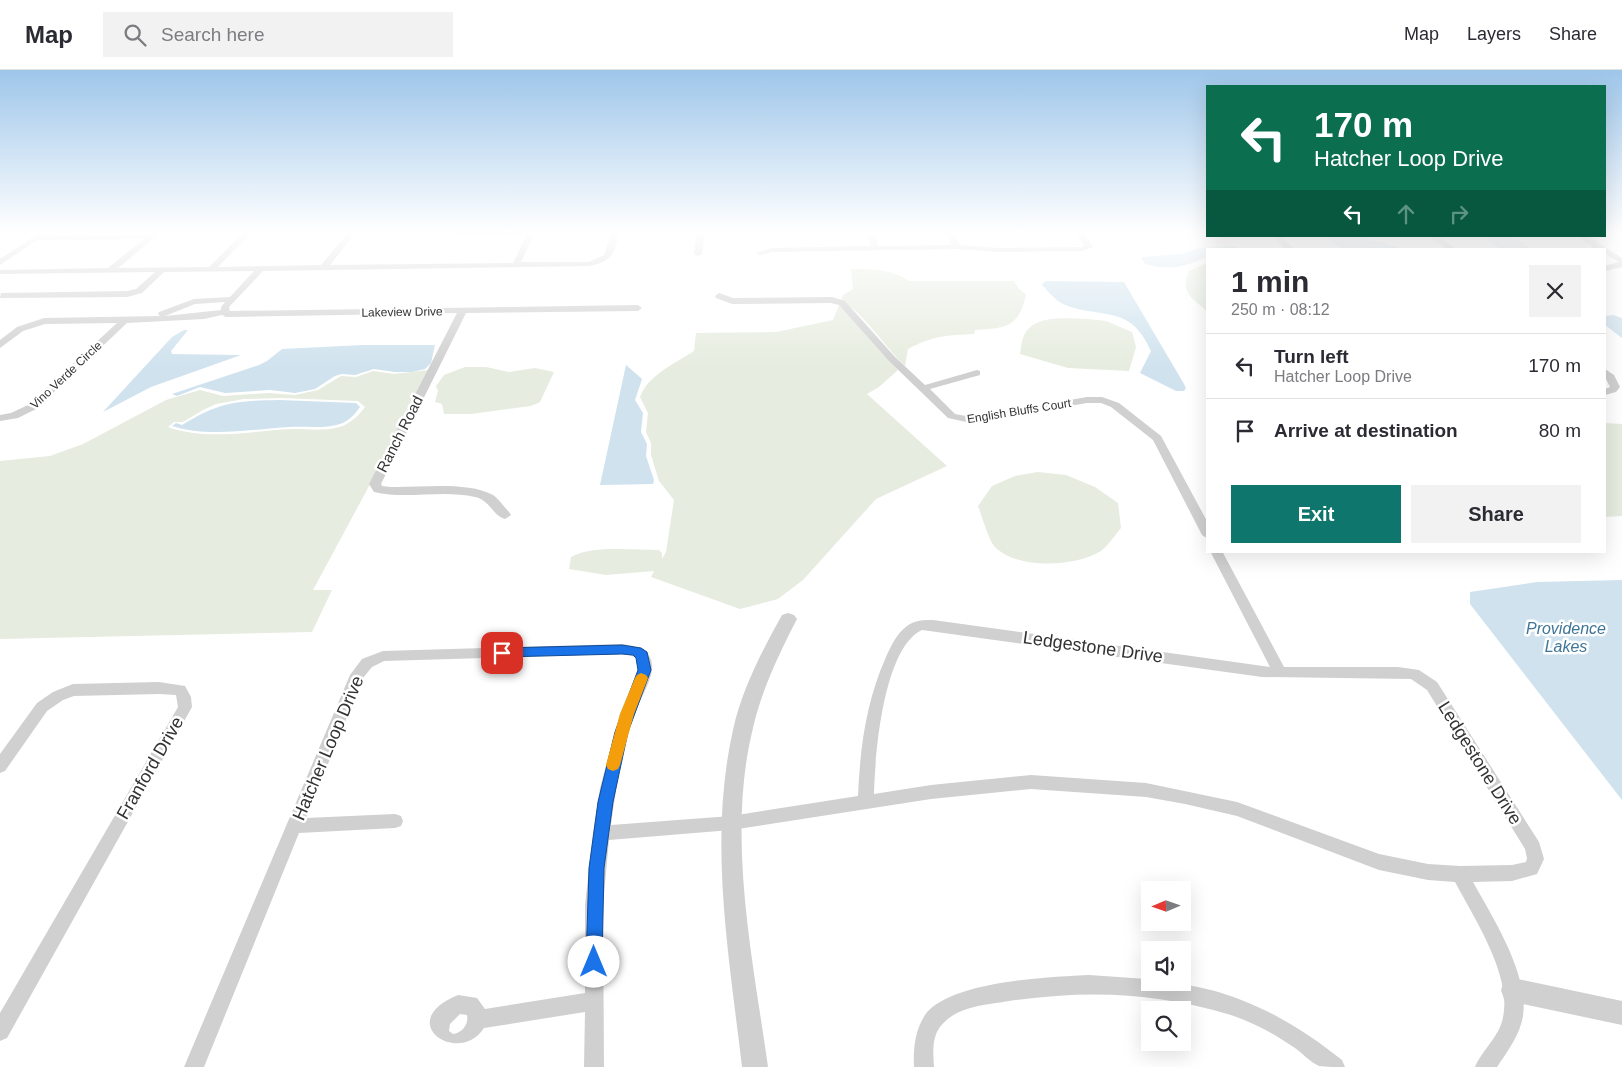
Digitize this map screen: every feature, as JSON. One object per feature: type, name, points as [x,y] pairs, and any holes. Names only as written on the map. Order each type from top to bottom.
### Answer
[{"type":"street","points":[[1,296],[127,294],[139,291],[155,277]]},
{"type":"street","points":[[225,312],[225,307],[253,277]]},
{"type":"street","name":"English Bluffs Court","points":[[719,296],[732,301],[832,300],[842,303],[892,359],[952,416],[961,419],[971,420],[1087,400],[1102,400],[1115,405],[1157,438],[1206,531]]},
{"type":"street","name":"Vino Verde Circle","points":[[153,318],[194,302],[233,298]]},
{"type":"street","points":[[189,316],[186,310],[194,302]]},
{"type":"street","name":"Lakeview Drive","points":[[225,312],[226,314],[236,315],[638,308]]},
{"type":"street","name":"Vino Verde Circle","points":[[0,345],[20,329],[34,323],[125,320],[211,315],[225,312]]},
{"type":"street","name":"Ranch Road","points":[[462,312],[375,484],[378,489],[391,492],[462,492],[488,498],[505,515]]},
{"type":"street","name":"Vino Verde Circle","points":[[0,418],[14,416],[32,407],[125,320]]},
{"type":"street","points":[[923,388],[977,373]]},
{"type":"street","points":[[1606,373],[1618,388],[1606,392]]},
{"type":"street","points":[[1217,553],[1279,671]]},
{"type":"street","points":[[755,1067],[736,906],[731,823],[734,771],[744,717],[765,660],[788,619]]},
{"type":"street","name":"Ledgestone Drive","points":[[731,823],[931,792],[1031,782],[1146,790],[1237,809],[1379,862],[1428,872],[1460,874],[1526,870],[1534,864],[1535,854],[1432,686],[1414,674],[1398,672],[1262,672],[952,627],[918,625],[910,630],[900,643],[875,704],[868,749],[866,802]]},
{"type":"street","name":"Hatcher Loop Drive","points":[[194,1067],[357,675],[367,663],[383,656],[622,649],[636,651],[642,656],[645,670],[627,714],[616,750],[601,832],[594,904],[594,1067]]},
{"type":"street","name":"Franford Drive","points":[[0,766],[42,707],[58,696],[73,690],[159,688],[180,690],[184,697],[185,707],[0,1031]]},
{"type":"street","points":[[294,826],[395,821]]},
{"type":"street","points":[[601,832],[731,823]]},
{"type":"street","points":[[1460,874],[1504,963],[1513,990],[1513,1016],[1508,1031],[1485,1067]]},
{"type":"street","points":[[924,1067],[922,1055],[927,1035],[935,1018],[955,1003],[975,997],[1043,987],[1091,984],[1171,993],[1246,1011],[1276,1024],[1298,1037],[1335,1067]]},
{"type":"street","points":[[1513,990],[1622,1013]]},
{"type":"street","points":[[478,1020],[594,1001]]},
{"type":"shaded area","points":[[852,277],[901,277],[909,281],[1014,281],[1026,295],[1019,314],[1009,324],[1003,327],[975,330],[974,334],[948,336],[925,341],[908,349],[905,366],[865,320],[841,301],[843,295],[853,289]]},
{"type":"shaded area","points":[[1188,277],[1206,277],[1206,310],[1189,294],[1186,285]]},
{"type":"shaded area","points":[[839,305],[898,370],[879,387],[867,394],[947,466],[876,499],[803,580],[778,599],[740,609],[651,577],[654,571],[606,575],[569,569],[571,557],[590,551],[614,549],[659,550],[662,553],[662,559],[666,552],[674,500],[659,481],[651,455],[651,443],[646,432],[648,413],[640,397],[649,382],[656,376],[694,351],[696,333],[776,332],[833,320]]},
{"type":"shaded area","points":[[1061,318],[1106,321],[1132,332],[1136,347],[1129,371],[1068,368],[1020,354],[1023,338],[1034,324]]},
{"type":"shaded area","points":[[465,367],[486,367],[509,372],[535,368],[554,372],[540,402],[531,406],[471,414],[444,414],[442,404],[435,402],[438,391],[436,386],[444,375]]},
{"type":"shaded area","points":[[428,370],[313,590],[332,590],[312,632],[0,639],[0,461],[50,456],[83,444],[166,400],[200,390],[223,396],[268,393],[295,395],[318,390],[341,376],[356,377],[373,371],[394,374]],"holes":[[[280,398],[358,401],[365,407],[359,414],[345,425],[333,429],[291,429],[245,433],[198,434],[168,427],[174,422],[183,422],[216,404],[244,399]]]},
{"type":"shaded area","points":[[1606,423],[1622,424],[1622,516],[1606,517]]},
{"type":"shaded area","points":[[1038,472],[1066,475],[1095,487],[1118,503],[1121,528],[1104,549],[1076,560],[1046,564],[1016,559],[1004,554],[994,546],[978,506],[992,486],[1015,476]]},
{"type":"water","points":[[1046,281],[1124,282],[1184,384],[1186,388],[1184,391],[1176,391],[1140,373],[1151,351],[1143,336],[1134,326],[1124,319],[1077,309],[1063,304],[1055,299],[1043,286],[1042,284]]},
{"type":"water","points":[[1613,315],[1622,318],[1622,338],[1606,326],[1606,316]]},
{"type":"water","points":[[184,330],[188,330],[171,351],[172,354],[241,355],[151,387],[103,412],[172,337]]},
{"type":"water","points":[[362,345],[435,345],[431,363],[425,369],[412,372],[374,369],[355,375],[342,374],[335,376],[315,389],[295,393],[270,390],[225,393],[200,387],[177,396],[172,394],[259,365],[282,349]]},
{"type":"water","points":[[626,365],[642,379],[635,400],[643,413],[641,432],[647,444],[646,456],[654,480],[653,484],[600,485]]},
{"type":"water","points":[[279,400],[356,403],[360,407],[346,421],[328,426],[201,432],[172,426],[176,423],[182,425],[195,417],[228,404]]},
{"type":"water","name":"Providence Lakes","points":[[1622,580],[1622,800],[1470,604],[1470,592],[1537,582]]},
{"type":"slow traffic","points":[[613,765],[627,714],[641,678]]},
{"type":"route","points":[[502,653],[622,649],[636,651],[642,656],[645,670],[627,714],[616,750],[601,832],[594,904],[594,962]]}]
